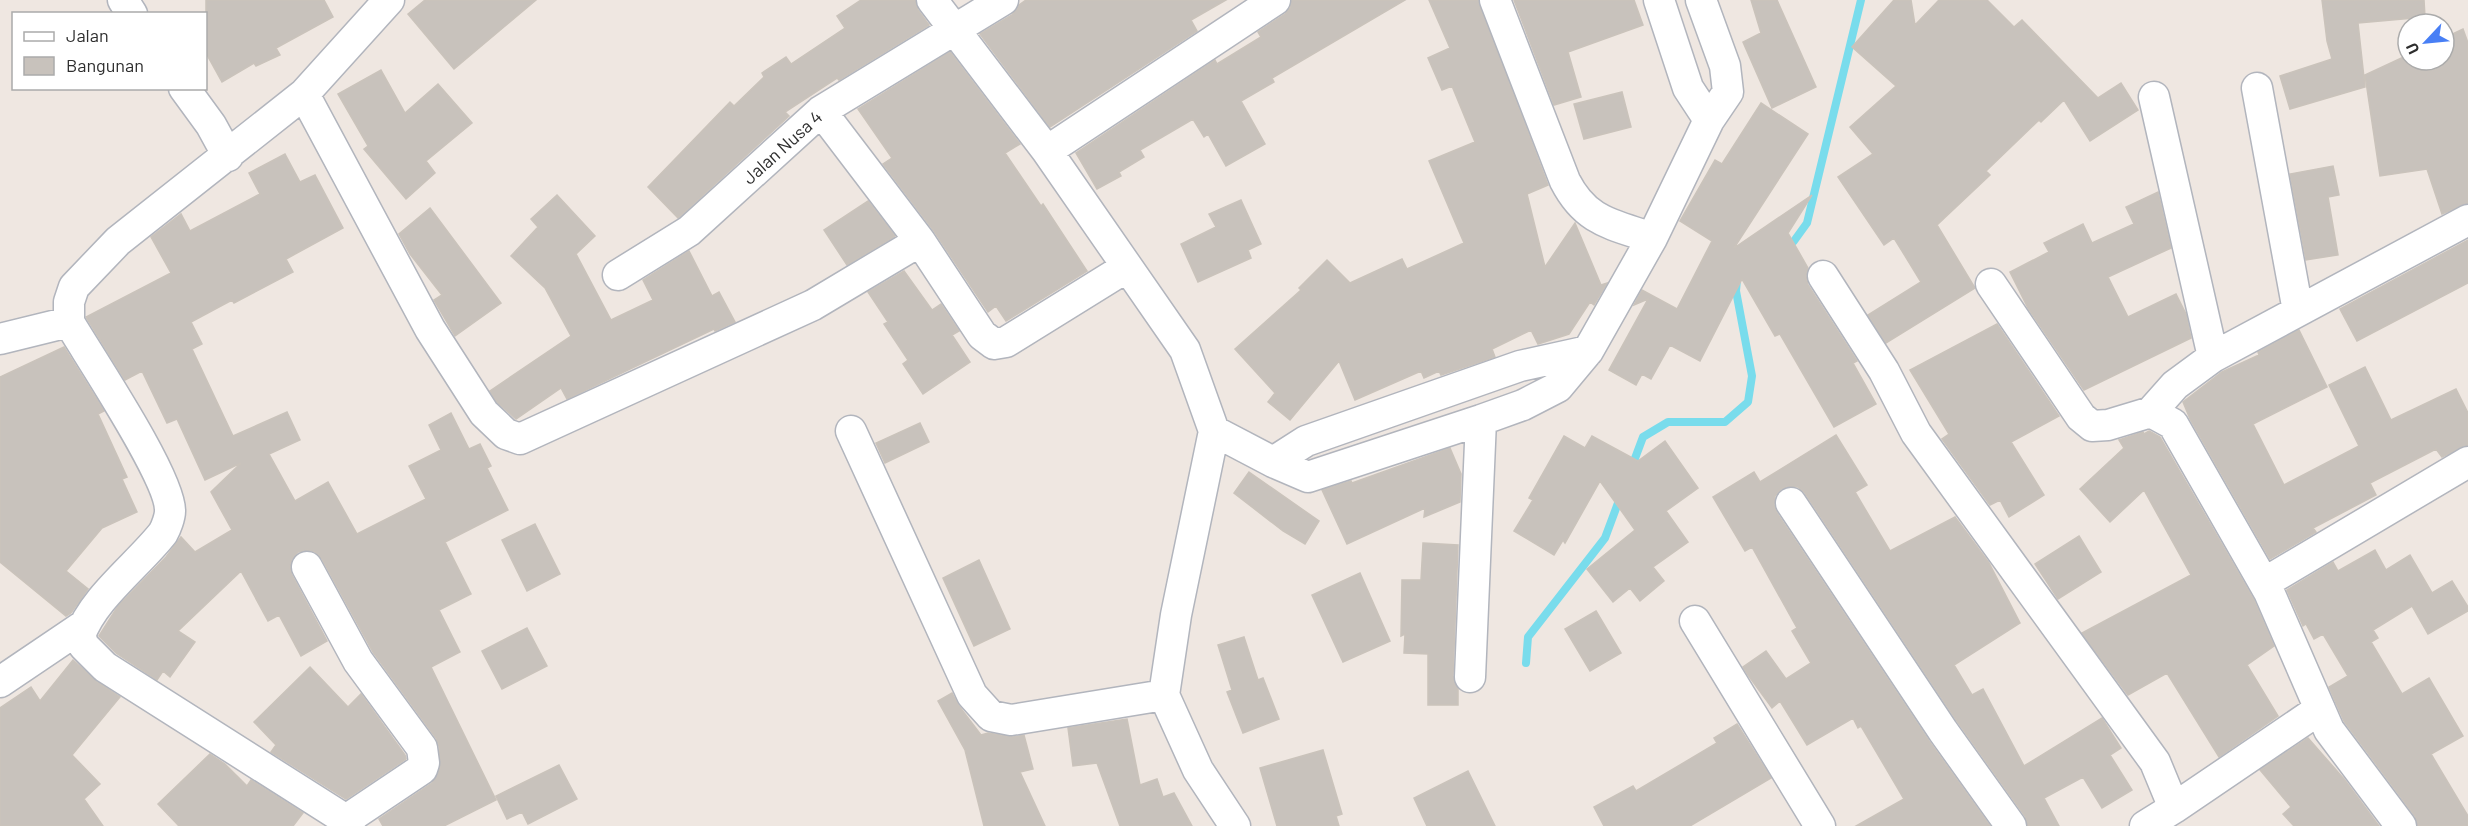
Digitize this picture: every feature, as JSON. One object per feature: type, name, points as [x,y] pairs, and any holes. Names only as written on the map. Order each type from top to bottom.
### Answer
[{"type":"street","points":[[0,682],[83,626],[120,579],[164,531],[170,511],[166,493],[154,465],[69,322],[69,302],[74,287],[117,241],[304,94],[389,0]]},
{"type":"street","points":[[932,0],[1047,151],[1185,351],[1214,431],[1176,615],[1164,695],[1198,770],[1235,826]]},
{"type":"street","name":"Jalan Nusa 4","points":[[618,276],[689,231],[821,111],[1003,0]]},
{"type":"street","points":[[1047,151],[1275,0]]},
{"type":"street","points":[[1495,0],[1565,182],[1575,200],[1601,220],[1652,238]]},
{"type":"street","points":[[1659,0],[1689,88],[1709,120]]},
{"type":"street","points":[[1214,431],[1273,462],[1308,477],[1481,420],[1522,405],[1558,387],[1588,351],[1652,238],[1709,120],[1728,92],[1725,66],[1701,0]]},
{"type":"street","points":[[2257,88],[2298,311]]},
{"type":"street","points":[[185,90],[211,125],[228,156]]},
{"type":"street","points":[[304,94],[430,329],[484,413],[506,434],[520,439],[813,305],[920,241]]},
{"type":"street","points":[[2154,96],[2213,357]]},
{"type":"street","points":[[821,111],[920,241],[982,335],[994,344],[1006,342],[1127,267]]},
{"type":"street","points":[[1991,284],[2080,417],[2092,426],[2108,425],[2151,412],[2175,386],[2213,357],[2468,220]]},
{"type":"street","points":[[1823,276],[1884,371],[1916,433],[2156,762],[2174,808]]},
{"type":"street","points":[[0,339],[69,322]]},
{"type":"street","points":[[1273,462],[1306,441],[1520,366],[1588,351]]},
{"type":"street","points":[[2151,412],[2173,424],[2264,583],[2329,730],[2401,826]]},
{"type":"street","points":[[1470,677],[1481,420]]},
{"type":"street","points":[[851,431],[972,695],[991,716],[1011,720],[1164,695]]},
{"type":"street","points":[[2264,583],[2468,462]]},
{"type":"street","points":[[1791,503],[1943,731],[2011,826]]},
{"type":"street","points":[[83,626],[80,636],[84,646],[105,667],[348,823],[422,769],[424,756],[422,748],[358,661],[307,567]]},
{"type":"street","points":[[1695,621],[1820,826]]},
{"type":"street","points":[[2145,826],[2320,709]]},
{"type":"building","points":[[206,0],[324,0],[333,17],[276,48],[280,55],[256,66],[254,63],[222,82],[207,55]]},
{"type":"building","points":[[425,0],[536,0],[454,69],[408,14]]},
{"type":"building","points":[[861,0],[915,0],[918,10],[929,25],[839,80],[837,78],[785,112],[789,116],[678,218],[648,187],[730,102],[734,106],[764,77],[762,73],[786,57],[791,64],[845,28],[837,16]]},
{"type":"building","points":[[1026,0],[1226,0],[1191,20],[1197,31],[1050,127],[980,34],[1012,15]]},
{"type":"building","points":[[1292,0],[1405,0],[1272,78],[1274,82],[1241,101],[1265,144],[1226,166],[1208,134],[1204,137],[1193,119],[1140,150],[1144,157],[1119,172],[1121,176],[1097,189],[1076,153],[1215,60],[1217,64],[1261,37],[1258,32],[1285,14]]},
{"type":"building","points":[[1429,0],[1478,0],[1548,185],[1527,194],[1545,267],[1575,223],[1601,285],[1607,283],[1594,305],[1590,302],[1569,334],[1538,344],[1531,330],[1492,349],[1495,357],[1441,375],[1439,371],[1424,378],[1421,371],[1355,400],[1339,361],[1290,420],[1268,402],[1275,393],[1235,349],[1301,290],[1299,288],[1327,260],[1350,283],[1402,259],[1407,269],[1464,243],[1429,161],[1475,142],[1452,86],[1442,90],[1428,58],[1450,48]]},
{"type":"building","points":[[1514,0],[1634,0],[1643,25],[1568,52],[1581,97],[1554,105]]},
{"type":"building","points":[[1751,0],[1777,0],[1816,87],[1772,108],[1743,42],[1761,33]]},
{"type":"building","points":[[1894,0],[1911,0],[1915,25],[1939,0],[1987,0],[2014,27],[2022,20],[2098,98],[2121,83],[2138,110],[2090,141],[2064,100],[2041,122],[2039,120],[1986,171],[1990,175],[1937,225],[1975,288],[1886,343],[1868,315],[1921,282],[1894,238],[1884,245],[1838,177],[1873,154],[1850,127],[1896,86],[1852,47]]},
{"type":"building","points":[[2322,0],[2424,0],[2425,12],[2396,12],[2396,20],[2358,23],[2365,87],[2290,109],[2280,76],[2332,59],[2327,41]]},
{"type":"building","points":[[2463,29],[2468,43],[2468,203],[2442,214],[2427,169],[2380,176],[2365,75],[2396,61],[2396,72],[2456,72],[2456,32]]},
{"type":"building","points":[[950,52],[1020,144],[1005,153],[1041,206],[1043,204],[1087,271],[1006,321],[996,306],[988,312],[934,231],[883,164],[892,158],[858,109]]},
{"type":"building","points":[[381,70],[405,113],[438,84],[472,123],[426,161],[435,173],[406,199],[364,149],[368,146],[338,94]]},
{"type":"building","points":[[1622,92],[1631,127],[1584,139],[1574,104]]},
{"type":"building","points":[[1761,103],[1808,134],[1734,248],[1812,195],[1788,233],[1808,268],[1806,276],[1808,285],[1857,361],[1853,363],[1876,404],[1834,427],[1780,334],[1775,336],[1742,279],[1700,361],[1670,345],[1651,379],[1642,374],[1636,385],[1609,370],[1648,299],[1634,305],[1642,290],[1677,309],[1712,241],[1680,221],[1715,160],[1722,164]]},
{"type":"building","points":[[285,154],[300,182],[315,175],[343,228],[286,259],[293,272],[234,303],[232,300],[191,322],[202,344],[192,349],[233,436],[287,412],[300,440],[269,454],[295,501],[328,482],[357,534],[426,499],[409,466],[441,450],[429,425],[451,413],[469,449],[480,444],[491,466],[487,468],[508,510],[445,542],[471,594],[439,610],[460,652],[431,667],[496,800],[444,826],[383,826],[379,819],[432,783],[440,768],[439,746],[436,738],[373,652],[322,559],[315,552],[307,550],[298,552],[292,559],[290,567],[327,641],[301,656],[279,615],[268,621],[241,571],[178,631],[195,642],[170,677],[163,671],[157,680],[116,653],[99,636],[118,606],[166,557],[181,537],[195,552],[232,530],[211,492],[241,463],[205,480],[177,419],[167,423],[142,371],[125,380],[86,317],[171,273],[151,237],[181,214],[190,231],[260,194],[249,173]]},
{"type":"building","points":[[2333,166],[2339,195],[2328,197],[2338,255],[2306,260],[2290,174]]},
{"type":"building","points":[[2158,192],[2171,248],[2108,277],[2128,317],[2176,294],[2186,314],[2191,338],[2084,390],[2028,308],[2010,272],[2049,252],[2044,243],[2083,224],[2092,243],[2134,224],[2126,207]]},
{"type":"building","points":[[557,195],[595,236],[576,254],[611,320],[653,300],[643,280],[689,251],[712,296],[719,292],[735,322],[715,331],[714,329],[567,399],[561,388],[516,419],[497,402],[490,391],[571,336],[545,288],[511,256],[538,227],[531,219]]},
{"type":"building","points":[[1241,200],[1261,244],[1248,250],[1251,258],[1198,282],[1181,244],[1216,227],[1209,214]]},
{"type":"building","points":[[868,201],[895,236],[847,265],[824,230]]},
{"type":"building","points":[[430,208],[501,303],[455,336],[434,300],[442,295],[410,254],[399,234]]},
{"type":"building","points":[[2468,240],[2468,283],[2357,341],[2340,309]]},
{"type":"building","points":[[904,271],[932,310],[941,304],[959,331],[952,335],[970,362],[923,394],[903,364],[908,360],[884,324],[888,322],[868,292]]},
{"type":"building","points":[[1997,324],[2059,416],[2011,442],[2044,495],[2009,517],[2000,500],[1990,505],[1942,439],[1949,434],[1910,370]]},
{"type":"building","points":[[2299,330],[2327,387],[2253,424],[2284,485],[2359,446],[2329,385],[2365,367],[2391,420],[2456,389],[2468,413],[2468,445],[2442,457],[2436,449],[2370,483],[2376,495],[2313,528],[2316,532],[2270,559],[2190,419],[2183,402],[2222,372],[2259,355],[2258,352]]},
{"type":"building","points":[[64,347],[104,411],[98,414],[127,477],[122,479],[137,512],[102,528],[66,571],[88,589],[71,613],[66,616],[0,562],[0,377]]},
{"type":"building","points":[[920,423],[929,442],[885,463],[876,443]]},
{"type":"building","points":[[2149,431],[2160,437],[2254,600],[2274,646],[2247,665],[2278,716],[2219,757],[2167,673],[2128,695],[2082,633],[2191,575],[2144,490],[2110,522],[2080,489],[2124,448],[2119,440]]},
{"type":"building","points":[[1836,435],[1867,485],[1855,492],[1890,551],[1955,517],[1989,563],[2020,623],[1954,665],[1972,695],[1983,689],[2024,766],[2102,718],[2121,748],[2110,755],[2132,790],[2102,808],[2083,777],[2044,798],[2059,826],[2028,826],[2025,816],[1957,721],[1805,493],[1798,487],[1789,486],[1781,489],[1775,496],[1774,505],[1777,513],[1929,741],[1990,826],[1856,826],[1904,799],[1861,726],[1858,728],[1853,718],[1807,745],[1780,701],[1772,708],[1748,675],[1743,667],[1766,651],[1786,679],[1811,663],[1792,631],[1797,628],[1752,547],[1745,551],[1713,497],[1754,472],[1760,482]]},
{"type":"building","points":[[1564,436],[1585,448],[1592,436],[1638,461],[1665,441],[1698,488],[1666,511],[1688,542],[1653,567],[1664,581],[1640,601],[1630,588],[1613,602],[1587,569],[1635,530],[1600,481],[1565,543],[1563,540],[1554,555],[1514,531],[1533,500],[1529,498]]},
{"type":"building","points":[[1450,448],[1461,474],[1460,502],[1424,517],[1425,508],[1347,544],[1322,490],[1351,481],[1352,483]]},
{"type":"building","points":[[1249,472],[1319,521],[1305,544],[1283,531],[1234,493]]},
{"type":"building","points":[[535,524],[560,574],[527,591],[502,540]]},
{"type":"building","points":[[2079,536],[2101,572],[2058,599],[2035,564]]},
{"type":"building","points":[[1423,543],[1458,545],[1453,676],[1458,689],[1458,705],[1428,705],[1428,654],[1404,653],[1405,634],[1401,636],[1402,580],[1421,580]]},
{"type":"building","points":[[2375,550],[2386,570],[2410,555],[2432,593],[2452,581],[2468,607],[2468,611],[2428,634],[2412,606],[2373,630],[2378,638],[2371,642],[2402,694],[2429,678],[2463,736],[2431,754],[2468,816],[2468,826],[2418,826],[2415,816],[2344,721],[2329,687],[2348,676],[2323,634],[2314,639],[2306,624],[2303,626],[2287,590],[2333,562],[2338,571]]},
{"type":"building","points":[[979,560],[1010,629],[974,646],[943,578]]},
{"type":"building","points":[[1360,573],[1390,641],[1343,662],[1312,595]]},
{"type":"building","points":[[1596,611],[1621,653],[1590,671],[1565,629]]},
{"type":"building","points":[[527,628],[547,666],[502,689],[482,651]]},
{"type":"building","points":[[1244,637],[1258,680],[1263,678],[1279,719],[1243,733],[1227,692],[1232,690],[1218,645]]},
{"type":"building","points":[[73,660],[96,681],[120,697],[72,755],[100,784],[84,799],[103,826],[0,826],[0,708],[31,687],[40,701]]},
{"type":"building","points":[[310,667],[348,707],[361,694],[405,755],[406,759],[346,799],[271,752],[276,745],[254,722]]},
{"type":"building","points":[[952,693],[981,735],[988,733],[1013,737],[1024,735],[1033,769],[1020,772],[1045,826],[984,826],[965,750],[938,701]]},
{"type":"building","points":[[1127,719],[1140,785],[1157,779],[1163,797],[1174,793],[1192,826],[1120,826],[1097,763],[1073,766],[1068,728]]},
{"type":"building","points":[[1737,724],[1771,778],[1690,826],[1604,826],[1594,807],[1633,786],[1636,791],[1717,743],[1714,738]]},
{"type":"building","points":[[2308,738],[2344,779],[2379,826],[2294,826],[2283,814],[2291,807],[2260,770]]},
{"type":"building","points":[[1323,750],[1342,814],[1336,816],[1339,826],[1277,826],[1260,768]]},
{"type":"building","points":[[210,754],[225,764],[247,786],[251,780],[303,813],[293,826],[179,826],[158,804]]},
{"type":"building","points":[[559,765],[577,799],[528,824],[522,812],[507,819],[496,796]]},
{"type":"building","points":[[1468,771],[1495,826],[1427,826],[1414,798]]},
{"type":"waterway","points":[[1785,248],[1794,241],[1807,223],[1861,0]]},
{"type":"waterway","points":[[1631,469],[1643,437],[1668,422],[1725,422],[1748,402],[1752,376],[1736,291],[1737,280]]},
{"type":"waterway","points":[[1526,663],[1528,637],[1605,538],[1621,495]]}]
